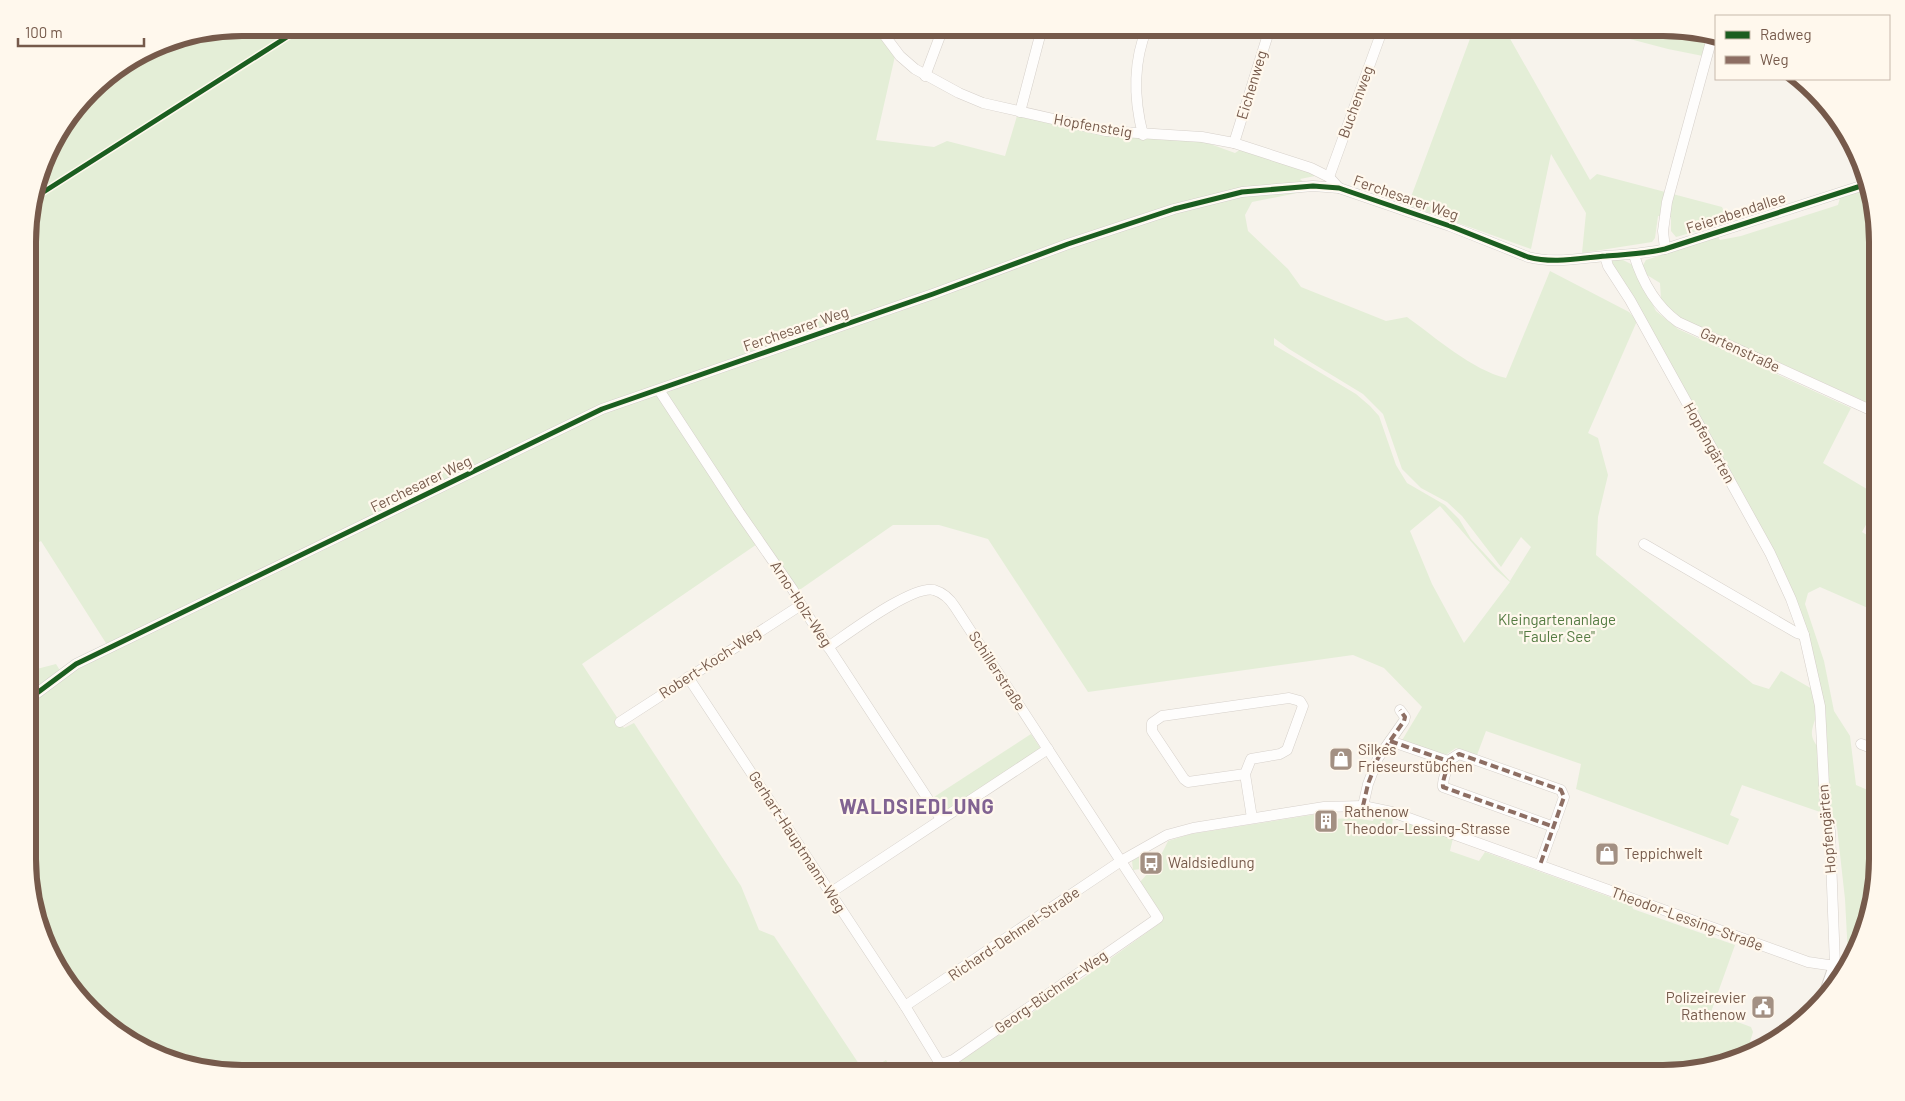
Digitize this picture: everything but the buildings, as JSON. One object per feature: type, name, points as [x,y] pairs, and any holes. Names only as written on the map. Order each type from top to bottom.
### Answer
[{"type":"street","name":"Hopfensteig","points":[[885,36],[900,56],[926,76],[983,103],[1098,130],[1143,135],[1202,137],[1234,143],[1311,168],[1328,177]]},
{"type":"street","points":[[926,76],[940,36]]},
{"type":"street","points":[[1020,112],[1040,36]]},
{"type":"street","points":[[1143,135],[1139,117],[1136,84],[1140,47],[1144,36]]},
{"type":"street","name":"Eichenweg","points":[[1234,143],[1267,36]]},
{"type":"street","name":"Buchenweg","points":[[1328,177],[1380,36]]},
{"type":"street","points":[[1665,249],[1663,231],[1667,202],[1713,48]]},
{"type":"street","name":"Ferchesarer Weg","points":[[1328,177],[1339,188]]},
{"type":"street","name":"Ferchesarer Weg","points":[[36,694],[76,664],[602,409],[923,297],[1033,256],[1174,209],[1242,192],[1312,186],[1339,188],[1450,226],[1540,260],[1569,261],[1610,256]]},
{"type":"street","name":"Feierabendallee","points":[[1610,256],[1634,255],[1665,249],[1861,186]]},
{"type":"street","name":"Gartenstraße","points":[[1634,255],[1659,305],[1678,322],[1869,409]]},
{"type":"street","name":"Hopfengärten","points":[[1610,256],[1608,266],[1630,300],[1770,553],[1791,599],[1804,635],[1820,706],[1825,805],[1830,831],[1835,966]]},
{"type":"street","name":"Arno-Holz-Weg","points":[[659,390],[739,512],[794,590],[801,605],[828,647],[942,819]]},
{"type":"street","points":[[1644,544],[1688,576],[1804,635]]},
{"type":"street","name":"Schillerstraße","points":[[828,647],[904,597],[919,591],[933,590],[944,594],[955,607],[1121,862]]},
{"type":"street","name":"Robert-Koch-Weg","points":[[620,722],[801,605]]},
{"type":"street","name":"Gerhart-Hauptmann-Weg","points":[[688,677],[905,1006]]},
{"type":"street","points":[[1245,774],[1188,782],[1184,779],[1152,730],[1152,723],[1162,716],[1289,698],[1300,701],[1303,706],[1287,750],[1280,754],[1251,759],[1245,774],[1252,818]]},
{"type":"street","points":[[1363,806],[1368,784],[1378,758],[1404,721],[1405,717],[1400,710]]},
{"type":"street","points":[[1390,741],[1448,761],[1460,754],[1561,790],[1564,797],[1540,865]]},
{"type":"street","points":[[1861,744],[1869,747]]},
{"type":"street","points":[[830,893],[1048,749]]},
{"type":"street","points":[[1448,761],[1448,770],[1442,782],[1443,787],[1554,827]]},
{"type":"street","name":"Theodor-Lessing-Straße","points":[[1121,862],[1168,835],[1193,828],[1324,807],[1363,806],[1392,812],[1808,962],[1835,966]]},
{"type":"street","name":"Georg-Büchner-Weg","points":[[905,1006],[939,1062],[945,1063],[952,1060],[1158,918],[1121,862]]},
{"type":"street","name":"Richard-Dehmel-Straße","points":[[905,1006],[1121,862]]},
{"type":"street","points":[[1835,966],[1836,971]]},
{"type":"street","points":[[1831,977],[1835,966]]},
{"type":"green space","name":"Kleingartenanlage \"Fauler See\"","points":[[242,36],[880,36],[895,56],[876,140],[934,147],[947,141],[1005,156],[1017,116],[1102,134],[1202,141],[1235,153],[1241,149],[1320,175],[1300,179],[1312,190],[1252,202],[1245,215],[1248,231],[1288,269],[1301,287],[1386,321],[1407,317],[1454,352],[1493,374],[1506,378],[1550,271],[1629,312],[1637,321],[1588,433],[1598,438],[1608,475],[1598,517],[1596,555],[1753,684],[1769,689],[1781,671],[1814,690],[1817,708],[1812,738],[1818,747],[1820,807],[1823,813],[1742,785],[1730,815],[1739,819],[1728,845],[1576,789],[1581,764],[1486,731],[1477,755],[1456,748],[1444,756],[1401,742],[1422,707],[1384,668],[1353,655],[1088,692],[988,539],[939,525],[893,525],[798,591],[763,540],[582,664],[624,728],[634,723],[741,886],[759,930],[774,936],[860,1065],[242,1065],[215,1063],[189,1058],[151,1044],[106,1014],[87,995],[71,973],[57,950],[47,925],[40,899],[36,859],[36,669],[56,664],[64,677],[111,651],[41,541],[36,544],[36,242],[40,202],[47,176],[57,151],[71,128],[96,96],[139,64],[151,57],[189,43],[215,38]],"holes":[[[1274,338],[1363,394],[1383,414],[1402,469],[1421,488],[1447,502],[1462,516],[1501,567],[1521,537],[1531,547],[1510,581],[1471,539],[1459,519],[1445,505],[1407,483],[1396,465],[1379,416],[1370,406],[1356,394],[1274,345]],[[1440,506],[1495,569],[1510,582],[1464,643],[1432,584],[1410,531]]]},
{"type":"green space","points":[[1471,36],[1509,36],[1590,180],[1597,174],[1722,207],[1729,222],[1676,237],[1671,231],[1671,217],[1658,216],[1655,238],[1652,242],[1582,253],[1586,213],[1551,154],[1531,249],[1408,205]]},
{"type":"green space","points":[[1618,36],[1663,36],[1712,42],[1703,56]]},
{"type":"green space","points":[[1862,191],[1867,215],[1869,242],[1869,403],[1676,316],[1661,299],[1660,283],[1647,275],[1643,265],[1646,260],[1718,237],[1720,240],[1741,236],[1838,205],[1840,198]]},
{"type":"green space","points":[[1610,260],[1623,260],[1633,265],[1656,311],[1678,329],[1851,408],[1823,463],[1869,490],[1869,519],[1862,532],[1869,536],[1869,608],[1820,587],[1808,593],[1805,604],[1824,661],[1834,711],[1850,736],[1856,785],[1869,791],[1867,886],[1862,912],[1848,950],[1845,899],[1837,827],[1828,808],[1824,708],[1793,599]]},
{"type":"green space","points":[[1031,734],[1041,749],[944,812],[934,797]]},
{"type":"green space","points":[[1330,812],[1331,819],[1355,818],[1373,821],[1374,814],[1393,818],[1392,825],[1403,829],[1405,822],[1453,838],[1450,851],[1479,861],[1485,852],[1632,905],[1633,909],[1735,945],[1711,1012],[1751,1027],[1753,1032],[1749,1046],[1703,1061],[1663,1065],[954,1065],[1085,977],[1160,923],[1140,882],[1156,863],[1168,841],[1191,834]]},
{"type":"green space","points":[[1150,850],[1149,857],[1141,869],[1133,870],[1132,861]]},
{"type":"green space","points":[[886,1060],[889,1065],[878,1065]]},
{"type":"marked path","points":[[1363,806],[1368,784],[1378,758],[1404,721],[1405,717],[1400,710]]},
{"type":"marked path","points":[[1390,741],[1448,761],[1459,754],[1561,790],[1564,797],[1540,865]]},
{"type":"marked path","points":[[1448,761],[1443,787],[1554,827]]},
{"type":"cycle path","points":[[42,193],[288,36]]},
{"type":"cycle path","points":[[36,694],[76,664],[602,409],[933,294],[1068,244],[1174,209],[1242,192],[1313,186],[1339,188],[1450,226],[1528,257],[1557,260],[1643,253],[1665,249],[1861,186]]},
{"type":"place","name":"Silkes Frieseurstübchen","points":[[1341,759]]},
{"type":"place","name":"Rathenow Theodor-Lessing-Strasse","points":[[1326,821]]},
{"type":"place","name":"Teppichwelt","points":[[1607,854]]},
{"type":"place","name":"Waldsiedlung","points":[[1151,863]]},
{"type":"place","name":"Polizeirevier Rathenow","points":[[1763,1007]]},
{"type":"district","name":"WALDSIEDLUNG","points":[[917,807]]}]
